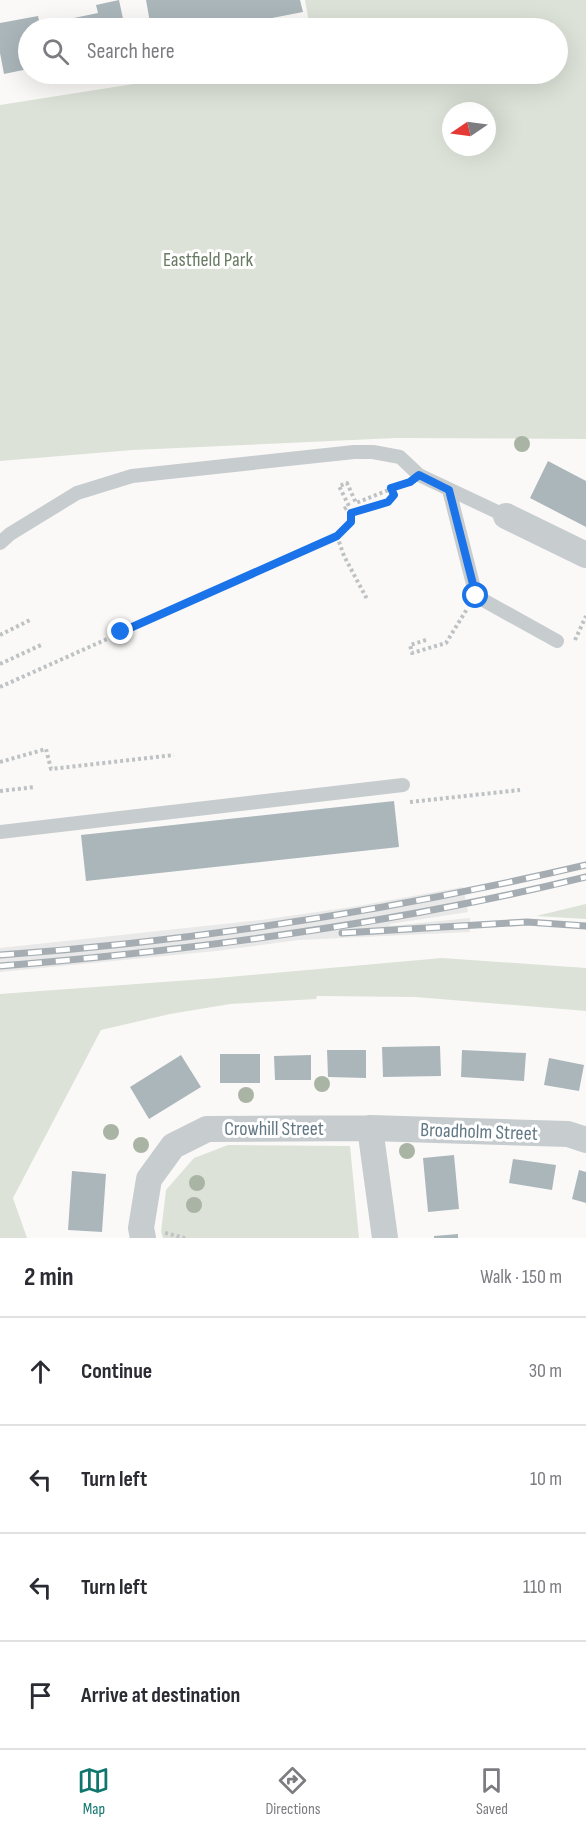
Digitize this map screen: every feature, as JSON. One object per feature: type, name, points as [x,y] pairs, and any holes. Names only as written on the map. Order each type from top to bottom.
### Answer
[{"type":"street","points":[[506,516],[586,555]]},
{"type":"street","points":[[370,1128],[385,1238]]},
{"type":"street","name":"Broadholm Street","points":[[370,1128],[568,1134],[586,1140]]},
{"type":"street","name":"Crowhill Street","points":[[143,1238],[141,1228],[149,1179],[173,1146],[207,1129],[370,1128]]},
{"type":"lane","points":[[0,543],[10,534],[77,493],[132,476],[373,452],[400,457],[419,475],[506,516]]},
{"type":"lane","points":[[449,490],[476,596],[558,641]]},
{"type":"lane","points":[[0,832],[403,785]]},
{"type":"path","points":[[344,509],[349,506],[339,486],[347,483],[356,503],[410,482],[419,475]]},
{"type":"path","points":[[0,687],[337,536],[351,522],[351,513],[388,502],[394,495],[391,488]]},
{"type":"path","points":[[337,536],[344,555],[367,599]]},
{"type":"path","points":[[426,640],[410,645],[412,653],[446,643],[476,596]]},
{"type":"path","points":[[0,635],[30,620]]},
{"type":"path","points":[[0,664],[41,645]]},
{"type":"path","points":[[0,762],[46,749],[51,769],[174,755]]},
{"type":"path","points":[[403,785],[405,802],[520,790]]},
{"type":"path","points":[[0,791],[35,787]]},
{"type":"shaded area","points":[[463,887],[468,912],[389,926],[470,918],[470,932],[298,940],[216,951],[0,972],[0,948],[261,920],[352,907]]},
{"type":"green space","name":"Eastfield Park","points":[[305,0],[586,0],[586,439],[396,438],[133,450],[0,461],[0,105],[133,84],[568,84],[568,18],[308,18]]},
{"type":"green space","points":[[586,904],[586,919],[536,916]]},
{"type":"green space","points":[[442,958],[586,968],[586,1011],[415,997],[317,996],[316,999],[230,1004],[170,1014],[101,1030],[13,1198],[27,1238],[0,1238],[0,994]]},
{"type":"green space","points":[[228,1145],[350,1146],[359,1238],[163,1238],[161,1232],[166,1190],[194,1158]]},
{"type":"building","points":[[119,0],[123,18],[74,18],[98,13],[96,5]]},
{"type":"building","points":[[146,0],[300,0],[303,12],[272,18],[149,18]]},
{"type":"building","points":[[18,20],[18,71],[4,74],[0,53],[0,23]]},
{"type":"building","points":[[548,461],[586,481],[586,527],[530,498]]},
{"type":"building","points":[[394,801],[399,847],[86,881],[81,835]]},
{"type":"building","points":[[440,1046],[441,1076],[383,1077],[382,1047]]},
{"type":"building","points":[[327,1050],[366,1050],[366,1078],[328,1077]]},
{"type":"building","points":[[462,1050],[526,1053],[524,1081],[461,1077]]},
{"type":"building","points":[[220,1054],[260,1054],[260,1083],[220,1083]]},
{"type":"building","points":[[181,1055],[201,1087],[149,1119],[130,1087]]},
{"type":"building","points":[[311,1055],[311,1080],[275,1080],[274,1056]]},
{"type":"building","points":[[549,1058],[584,1065],[579,1091],[544,1085]]},
{"type":"building","points":[[454,1155],[459,1209],[428,1212],[423,1158]]},
{"type":"building","points":[[513,1159],[556,1165],[552,1190],[509,1183]]},
{"type":"building","points":[[579,1170],[586,1172],[586,1203],[572,1199]]},
{"type":"building","points":[[72,1171],[106,1174],[102,1232],[68,1230]]},
{"type":"building","points":[[458,1234],[458,1238],[434,1238],[434,1236]]},
{"type":"railway","points":[[0,955],[148,941],[295,922],[441,896],[586,865]]},
{"type":"railway","points":[[0,966],[148,952],[368,922],[514,894],[586,877]]},
{"type":"railway","points":[[342,933],[527,922],[586,926]]},
{"type":"route","points":[[121,632],[337,536],[351,522],[351,513],[388,502],[394,495],[391,488],[410,482],[419,475],[449,490],[476,596]]}]
